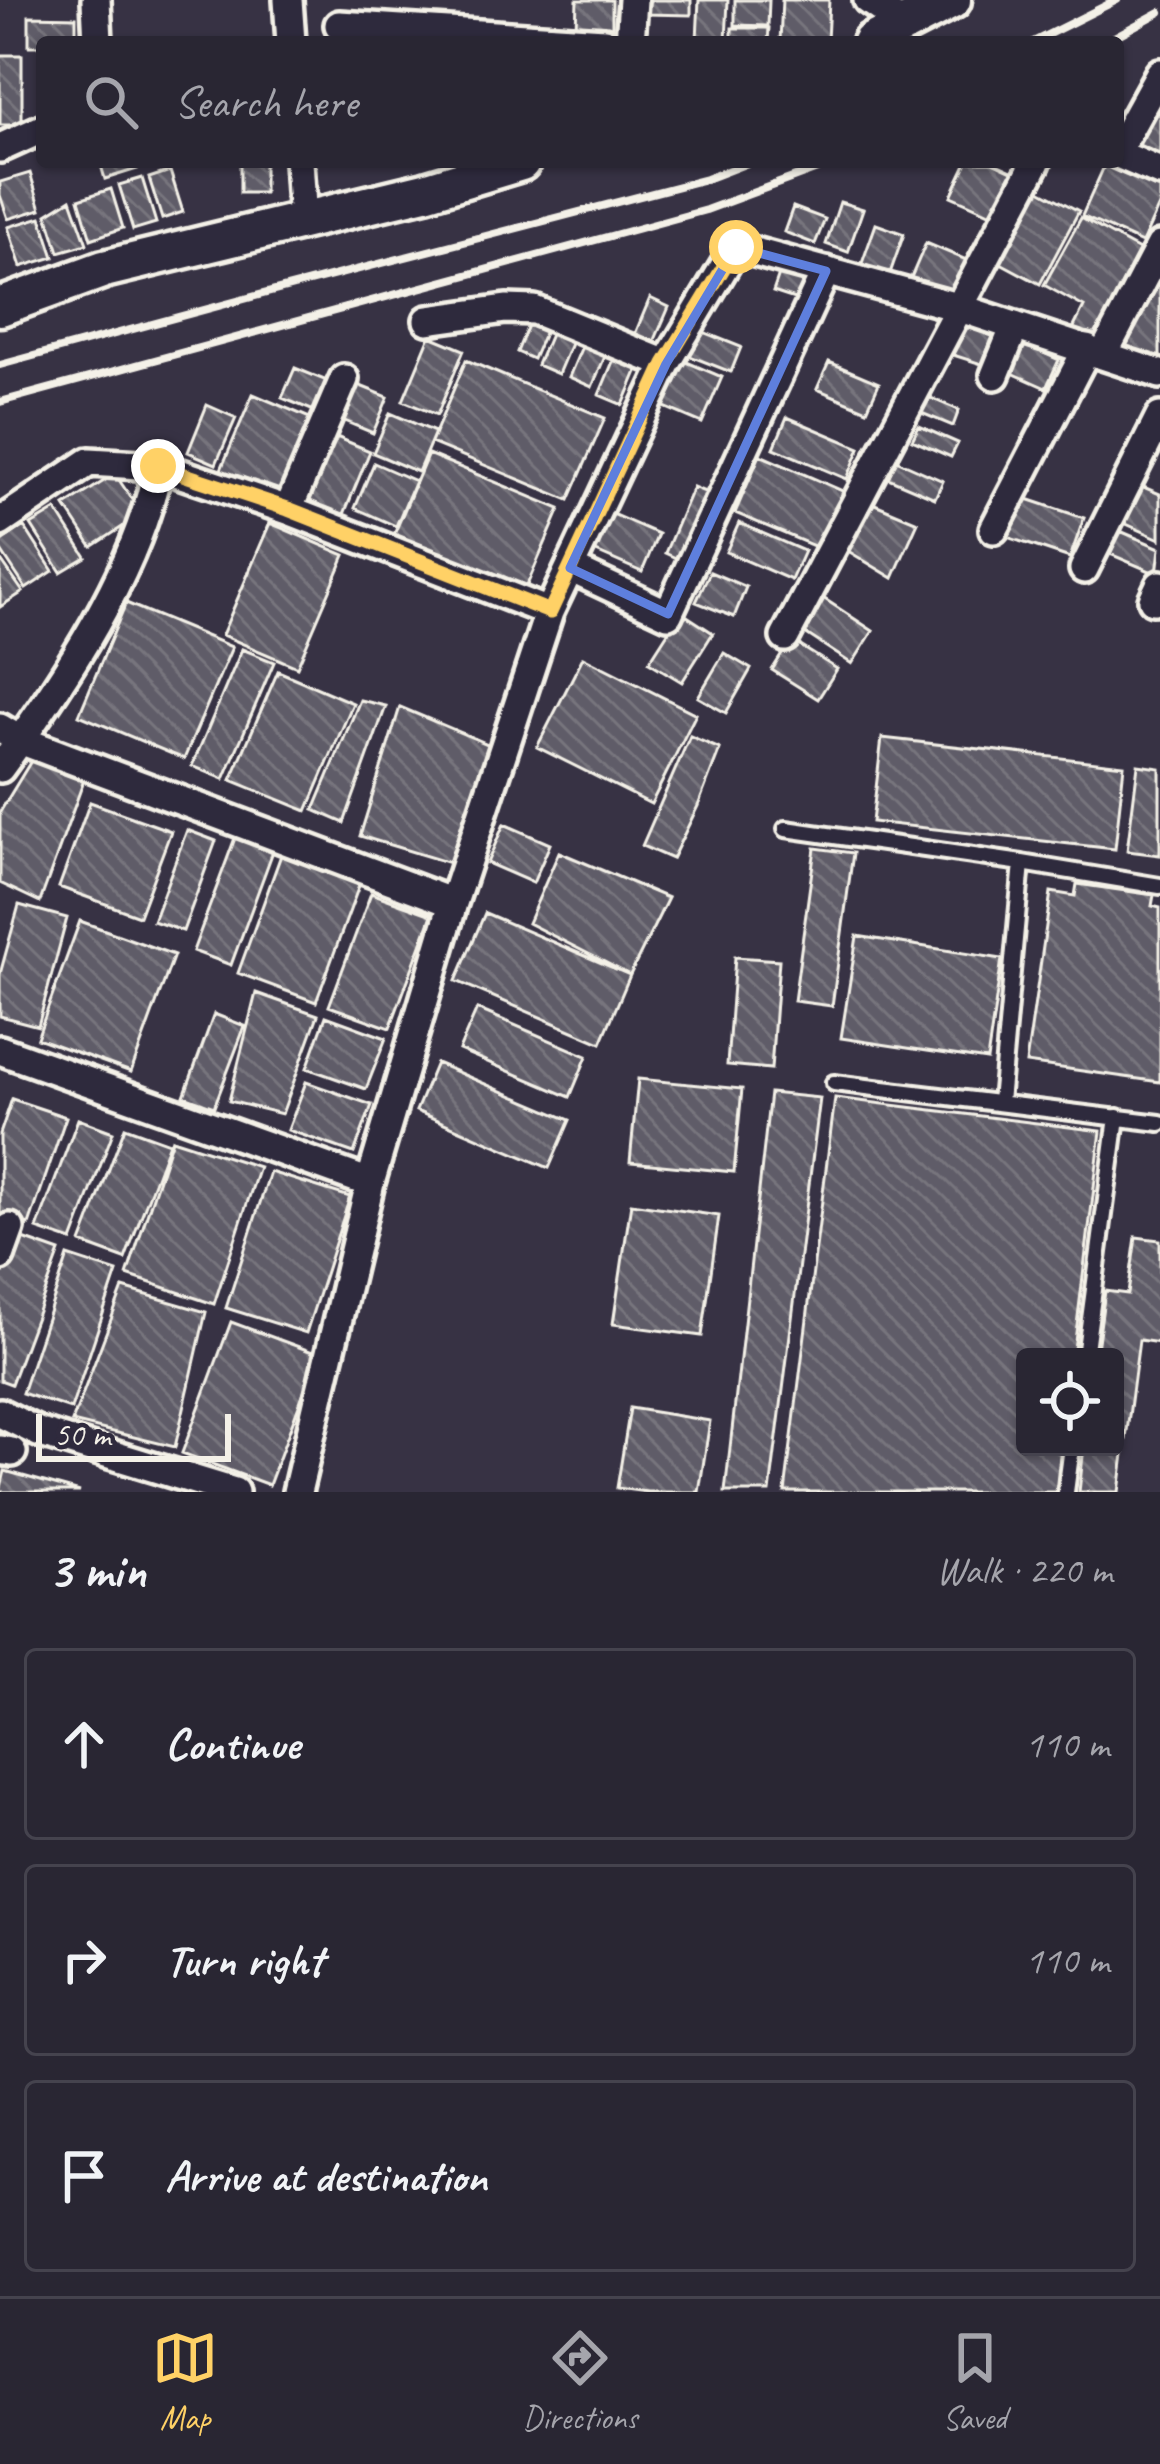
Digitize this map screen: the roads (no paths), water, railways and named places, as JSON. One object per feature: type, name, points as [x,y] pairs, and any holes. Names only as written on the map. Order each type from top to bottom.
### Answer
[{"type":"street","points":[[96,0],[98,36]]},
{"type":"street","points":[[288,0],[291,36]]},
{"type":"street","points":[[630,36],[633,0]]},
{"type":"street","points":[[868,0],[904,25]]},
{"type":"street","points":[[883,36],[952,0]]},
{"type":"street","points":[[339,26],[505,36]]},
{"type":"street","points":[[1124,141],[1160,73]]},
{"type":"street","points":[[0,148],[36,132]]},
{"type":"street","points":[[1124,155],[1160,172]]},
{"type":"street","points":[[299,168],[303,221]]},
{"type":"street","points":[[0,307],[104,269],[425,191],[500,168]]},
{"type":"street","points":[[784,638],[1033,168]]},
{"type":"street","points":[[994,530],[1160,246]]},
{"type":"street","points":[[297,1492],[370,1183],[453,903],[550,612],[665,364],[736,247],[957,307],[1160,374]]},
{"type":"street","points":[[570,568],[668,614],[826,271]]},
{"type":"street","points":[[428,320],[506,309],[534,310],[665,364]]},
{"type":"street","points":[[995,375],[1015,326]]},
{"type":"street","points":[[288,509],[344,379]]},
{"type":"street","points":[[1084,569],[1160,418]]},
{"type":"street","points":[[0,521],[89,462],[158,466],[288,509],[550,612]]},
{"type":"street","points":[[0,767],[10,734],[99,619],[151,504],[158,466]]},
{"type":"street","points":[[10,734],[453,903]]},
{"type":"street","points":[[0,1051],[370,1183]]},
{"type":"street","points":[[0,1256],[10,1228]]},
{"type":"street","points":[[0,1413],[38,1432],[234,1492]]},
{"type":"lane","points":[[786,829],[1160,886]]},
{"type":"lane","points":[[1000,1102],[1022,863]]},
{"type":"lane","points":[[834,1083],[1160,1123]]},
{"type":"lane","points":[[1085,1348],[1117,1117]]},
{"type":"lane","points":[[1066,1492],[1071,1456]]},
{"type":"railway","points":[[1045,36],[1117,0]]},
{"type":"railway","points":[[1116,36],[1160,12]]},
{"type":"railway","points":[[0,365],[734,168]]},
{"type":"railway","points":[[0,402],[706,210],[820,168]]}]
